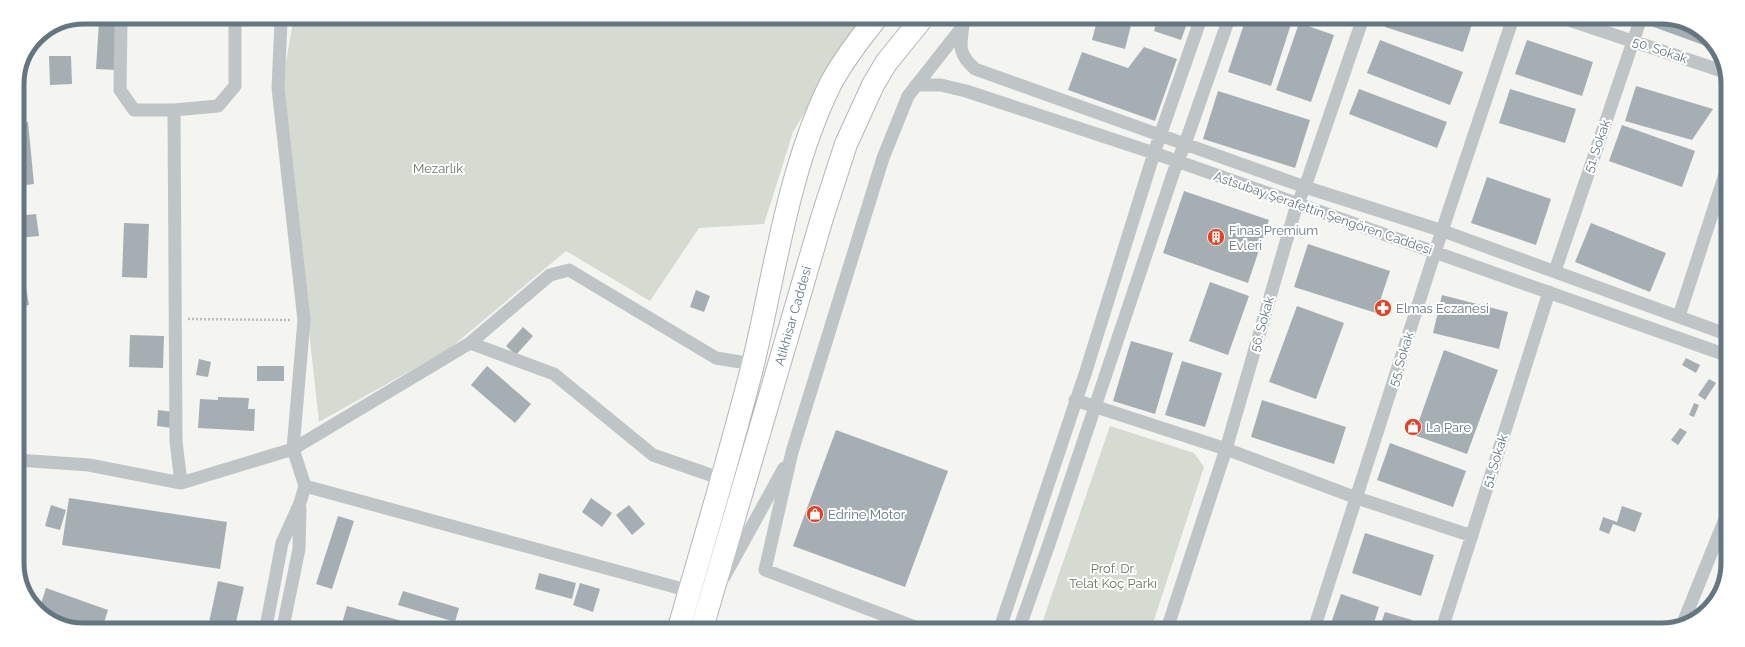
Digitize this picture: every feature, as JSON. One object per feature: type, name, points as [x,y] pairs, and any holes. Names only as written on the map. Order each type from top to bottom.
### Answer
[{"type":"highway","name":"Atikhisar Caddesi","points":[[680,623],[753,364],[790,198],[818,111],[831,83],[872,24]]},
{"type":"highway","name":"Atikhisar Caddesi","points":[[703,623],[820,225],[846,144],[867,97],[886,63],[918,24]]},
{"type":"street","points":[[121,24],[120,90],[134,110],[174,110],[218,106],[235,86],[235,24]]},
{"type":"street","points":[[267,623],[282,543],[300,503],[305,486],[293,449],[304,320],[278,88],[282,24]]},
{"type":"street","points":[[905,623],[765,570],[792,452],[883,158],[908,96],[964,24]]},
{"type":"street","name":"Astsubay Şerafettin Şengören Caddesi","points":[[965,24],[960,50],[966,61],[975,69],[1160,137],[1186,144],[1305,187],[1443,231],[1721,332]]},
{"type":"street","points":[[1002,623],[1154,154],[1199,24]]},
{"type":"street","points":[[1021,623],[1177,162],[1186,144],[1227,24]]},
{"type":"street","name":"56. Sokak","points":[[1169,623],[1226,449],[1297,204],[1305,187],[1361,24]]},
{"type":"street","name":"55. Sokak","points":[[1316,623],[1358,498],[1435,252],[1511,24]]},
{"type":"street","name":"50. Sokak","points":[[1581,24],[1719,70]]},
{"type":"street","name":"51. Sokak","points":[[1555,271],[1639,24]]},
{"type":"street","name":"Astsubay Şerafettin Şengören Caddesi","points":[[916,85],[941,85],[966,91],[1154,154],[1721,352]]},
{"type":"street","points":[[174,110],[176,441],[181,483]]},
{"type":"street","points":[[1678,316],[1721,186]]},
{"type":"street","points":[[24,460],[89,465],[181,483],[293,449],[470,343],[550,275],[570,270],[716,358],[753,364]]},
{"type":"street","name":"51. Sokak","points":[[1444,623],[1549,292]]},
{"type":"street","points":[[470,343],[554,374],[653,455],[722,479]]},
{"type":"street","points":[[1075,400],[1226,449],[1358,498],[1472,536]]},
{"type":"street","points":[[712,592],[728,572],[792,452]]},
{"type":"street","points":[[305,486],[690,591]]},
{"type":"street","points":[[283,623],[300,549],[300,503]]},
{"type":"street","points":[[1685,618],[1721,530]]},
{"type":"path","points":[[175,318],[304,320]]},
{"type":"green space","name":"Mezarlık","points":[[293,24],[857,24],[793,132],[764,224],[699,228],[650,301],[566,251],[449,349],[319,422],[282,85]]},
{"type":"green space","name":"Prof. Dr. Telat Koç Parkı","points":[[1110,426],[1194,453],[1204,467],[1153,623],[1042,623]]},
{"type":"building","points":[[99,24],[119,24],[116,70],[96,69]]},
{"type":"building","points":[[1096,24],[1131,24],[1125,49],[1092,40]]},
{"type":"building","points":[[1156,24],[1187,24],[1181,40],[1154,31]]},
{"type":"building","points":[[1244,24],[1291,24],[1271,86],[1228,72]]},
{"type":"building","points":[[1299,24],[1334,35],[1311,102],[1276,90]]},
{"type":"building","points":[[1386,24],[1472,24],[1463,52],[1385,27]]},
{"type":"building","points":[[1652,24],[1661,24],[1680,27],[1698,36],[1709,47],[1651,26]]},
{"type":"building","points":[[1380,40],[1463,72],[1450,105],[1367,73]]},
{"type":"building","points":[[1527,40],[1593,62],[1582,96],[1515,74]]},
{"type":"building","points":[[1144,47],[1177,59],[1155,121],[1068,90],[1082,52],[1128,68]]},
{"type":"building","points":[[49,56],[71,56],[72,84],[50,85]]},
{"type":"building","points":[[1636,86],[1713,109],[1692,140],[1625,121]]},
{"type":"building","points":[[1359,89],[1447,122],[1437,148],[1349,114]]},
{"type":"building","points":[[1510,89],[1576,109],[1565,143],[1499,123]]},
{"type":"building","points":[[1218,91],[1310,120],[1295,168],[1203,139]]},
{"type":"building","points":[[24,122],[28,122],[34,184],[24,185]]},
{"type":"building","points":[[1622,125],[1695,151],[1682,187],[1609,161]]},
{"type":"building","points":[[1487,177],[1551,199],[1536,245],[1471,223]]},
{"type":"building","name":"Finas Premium Evleri","points":[[1184,191],[1269,220],[1248,283],[1163,253]]},
{"type":"building","points":[[36,214],[39,236],[24,237],[24,215]]},
{"type":"building","points":[[124,223],[149,224],[147,278],[122,277]]},
{"type":"building","points":[[1591,223],[1666,253],[1650,292],[1575,262]]},
{"type":"building","points":[[1308,244],[1390,271],[1376,313],[1294,287]]},
{"type":"building","points":[[24,276],[29,305],[24,306]]},
{"type":"building","name":"Finas Premium Evleri","points":[[1210,282],[1249,296],[1228,355],[1189,341]]},
{"type":"building","points":[[696,290],[710,296],[704,312],[690,307]]},
{"type":"building","points":[[1442,295],[1508,312],[1499,349],[1433,333]]},
{"type":"building","points":[[1297,306],[1344,323],[1316,399],[1269,382]]},
{"type":"building","points":[[523,327],[533,336],[516,355],[506,346]]},
{"type":"building","points":[[130,335],[164,336],[163,368],[129,367]]},
{"type":"building","points":[[1131,341],[1173,353],[1155,414],[1113,401]]},
{"type":"building","points":[[1444,350],[1498,370],[1467,454],[1414,435]]},
{"type":"building","points":[[1686,358],[1700,365],[1696,373],[1682,365]]},
{"type":"building","points":[[199,359],[211,362],[208,377],[196,375]]},
{"type":"building","points":[[1182,361],[1222,373],[1205,427],[1165,415]]},
{"type":"building","points":[[257,366],[284,366],[284,381],[257,381]]},
{"type":"building","points":[[487,366],[531,404],[515,423],[471,385]]},
{"type":"building","points":[[1709,379],[1716,383],[1705,400],[1698,395]]},
{"type":"building","points":[[218,397],[249,398],[248,409],[255,409],[254,431],[198,428],[200,399],[218,400]]},
{"type":"building","points":[[1262,400],[1346,427],[1334,464],[1251,437]]},
{"type":"building","points":[[1694,403],[1699,405],[1694,417],[1689,415]]},
{"type":"building","points":[[158,410],[174,412],[172,428],[157,426]]},
{"type":"building","points":[[1680,428],[1687,432],[1678,445],[1671,440]]},
{"type":"building","points":[[836,430],[948,471],[905,587],[793,546]]},
{"type":"building","points":[[1390,443],[1466,471],[1453,507],[1377,480]]},
{"type":"building","points":[[69,498],[227,522],[220,569],[62,545]]},
{"type":"building","points":[[591,498],[612,513],[602,527],[582,512]]},
{"type":"building","points":[[51,505],[66,510],[60,530],[45,526]]},
{"type":"building","points":[[629,505],[645,524],[632,535],[616,515]]},
{"type":"building","points":[[1622,506],[1642,513],[1635,532],[1613,524],[1609,534],[1599,530],[1603,517],[1617,522]]},
{"type":"building","points":[[338,516],[354,521],[332,589],[316,584]]},
{"type":"building","points":[[1365,533],[1434,555],[1421,596],[1352,573]]},
{"type":"building","points":[[539,573],[576,583],[572,599],[535,589]]},
{"type":"building","points":[[218,581],[244,587],[236,623],[209,623]]},
{"type":"building","points":[[580,583],[600,589],[593,612],[573,605]]},
{"type":"building","points":[[46,588],[108,610],[104,623],[84,623],[65,620],[47,611],[41,604]]},
{"type":"building","points":[[403,591],[459,608],[455,622],[398,605]]},
{"type":"building","points":[[1341,594],[1379,607],[1374,623],[1331,623]]},
{"type":"building","points":[[347,606],[409,623],[342,623]]},
{"type":"building","points":[[1385,612],[1412,620],[1411,623],[1381,623]]},
{"type":"place","name":"Finas Premium Evleri","points":[[1216,237]]},
{"type":"place","name":"Elmas Eczanesi","points":[[1383,308]]},
{"type":"place","name":"La Pare","points":[[1413,427]]},
{"type":"place","name":"Edrine Motor","points":[[815,514]]}]
